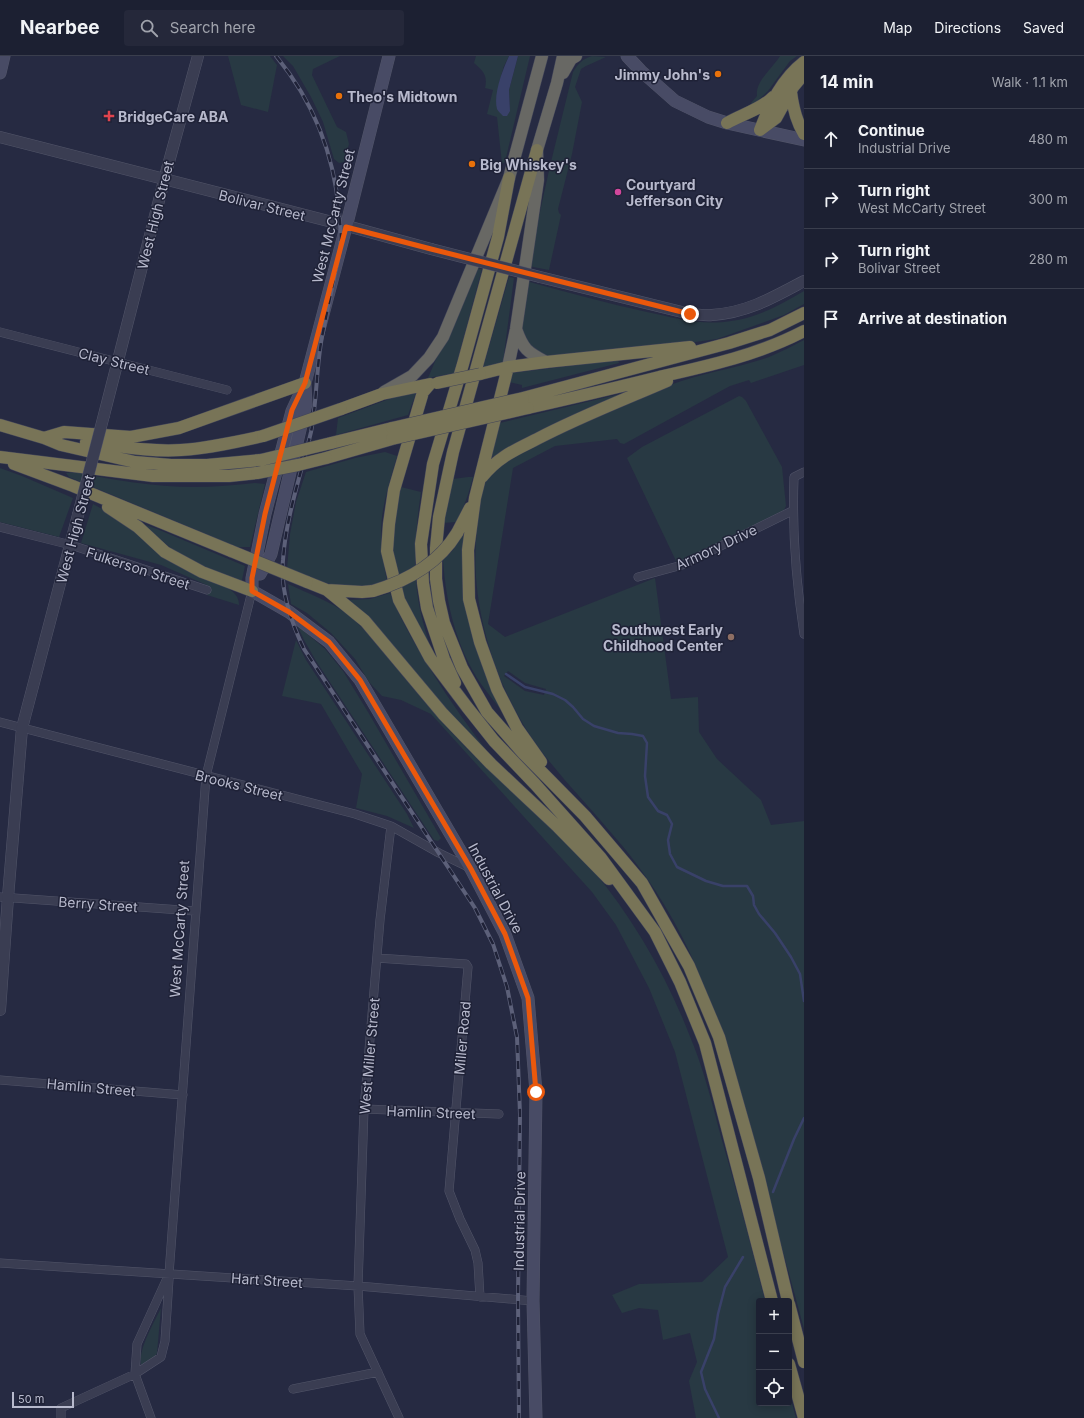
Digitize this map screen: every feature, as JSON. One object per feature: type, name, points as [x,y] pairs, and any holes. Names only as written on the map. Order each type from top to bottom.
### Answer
[{"type":"highway","points":[[467,707],[444,660],[427,608],[423,583],[421,544],[433,464],[463,364],[498,237],[509,178],[542,56]]},
{"type":"highway","points":[[563,56],[557,83],[453,452],[439,517],[436,548],[436,579],[439,601],[444,622],[462,668],[487,712],[523,753],[585,816],[642,883],[689,966],[718,1037],[759,1178],[787,1298]]},
{"type":"highway","points":[[557,83],[571,59],[576,56]]},
{"type":"highway","points":[[727,123],[744,113],[755,110],[770,100],[778,92],[795,69],[804,62]]},
{"type":"highway","points":[[760,130],[776,118],[790,92],[804,74]]},
{"type":"highway","points":[[760,130],[778,92]]},
{"type":"highway","points":[[790,92],[793,108],[799,126],[804,134]]},
{"type":"highway","points":[[537,150],[538,180],[516,329],[475,498],[468,550],[469,599],[480,642],[497,689],[517,728],[558,788]]},
{"type":"highway","points":[[382,394],[412,376],[429,358],[442,336],[509,178]]},
{"type":"highway","points":[[525,403],[770,330],[804,313]]},
{"type":"highway","points":[[516,329],[526,350],[546,362]]},
{"type":"highway","points":[[0,425],[44,438],[61,445],[135,462],[171,465],[237,463],[261,460],[331,444],[392,434],[525,403],[698,368],[738,358],[804,331]]},
{"type":"highway","points":[[44,438],[137,449],[181,450],[263,436],[382,394],[508,367],[729,343]]},
{"type":"highway","points":[[479,481],[492,465],[500,459],[570,422],[698,368]]},
{"type":"highway","points":[[44,438],[64,432],[131,437],[179,428],[305,383]]},
{"type":"highway","points":[[433,384],[423,392],[394,490],[389,524],[388,551],[399,600],[430,658],[467,707],[494,741],[535,784],[601,858],[655,932],[680,982],[704,1043],[771,1298]]},
{"type":"highway","points":[[0,458],[153,476],[229,476],[257,473],[326,458],[392,434]]},
{"type":"highway","points":[[0,458],[73,486],[231,552],[327,590],[340,599],[365,621],[443,714],[491,764],[558,827],[645,918]]},
{"type":"highway","points":[[73,486],[129,520],[166,552],[202,572],[252,591]]},
{"type":"highway","points":[[327,590],[362,592],[373,591],[403,580],[431,564],[449,546],[457,534],[475,498]]},
{"type":"highway","points":[[792,1316],[804,1362]]},
{"type":"highway","points":[[791,1370],[804,1418]]},
{"type":"main road","points":[[0,73],[4,56]]},
{"type":"main road","name":"West McCarty Street","points":[[252,591],[252,578],[265,514],[292,410],[305,383],[389,56]]},
{"type":"main road","points":[[627,56],[641,71],[675,101],[708,117],[727,123],[804,140]]},
{"type":"main road","name":"Industrial Drive","points":[[252,591],[289,612],[329,642],[360,680],[471,869],[505,934],[528,998],[536,1092],[533,1301],[536,1418]]},
{"type":"street","name":"West High Street","points":[[0,1010],[4,897],[22,728],[71,545],[164,180],[198,56]]},
{"type":"street","name":"Bolivar Street","points":[[0,138],[540,277],[690,314],[710,315],[734,313],[757,305],[804,281]]},
{"type":"street","name":"Clay Street","points":[[0,332],[227,390]]},
{"type":"street","points":[[804,472],[794,477],[792,510],[804,634]]},
{"type":"street","name":"Armory Drive","points":[[638,577],[682,565],[792,510]]},
{"type":"street","name":"Fulkerson Street","points":[[0,526],[71,545],[207,590]]},
{"type":"street","name":"West McCarty Street","points":[[135,1374],[161,1357],[165,1341],[195,911],[206,776],[252,591]]},
{"type":"street","name":"Brooks Street","points":[[0,722],[355,814],[391,826],[471,869]]},
{"type":"street","name":"West Miller Street","points":[[391,826],[377,958],[364,1109],[358,1286],[360,1334],[399,1418]]},
{"type":"street","name":"Berry Street","points":[[4,897],[195,911]]},
{"type":"street","name":"Miller Road","points":[[377,958],[466,964],[468,966],[456,1112]]},
{"type":"street","name":"Hamlin Street","points":[[0,1080],[183,1095]]},
{"type":"street","name":"Hamlin Street","points":[[364,1109],[499,1114]]},
{"type":"street","points":[[456,1112],[449,1191],[460,1219],[475,1250],[478,1263],[480,1297]]},
{"type":"street","name":"Hart Street","points":[[0,1263],[358,1286],[533,1301]]},
{"type":"street","name":"West McCarty Street","points":[[151,1418],[135,1374],[137,1344],[169,1274]]},
{"type":"street","points":[[293,1389],[378,1372]]},
{"type":"street","points":[[61,1418],[61,1408],[135,1374]]},
{"type":"shaded area","points":[[228,56],[270,56],[277,65],[268,112],[241,105]]},
{"type":"shaded area","points":[[283,56],[340,56],[313,69],[312,75],[337,127],[346,132],[349,144],[344,162],[339,163],[334,159],[323,122],[311,97],[293,66]]},
{"type":"shaded area","points":[[476,56],[509,56],[504,66],[499,83],[510,111],[509,90],[518,56],[530,56],[505,162],[502,164],[497,117],[487,114],[493,90],[485,88],[485,76],[480,68],[474,63]]},
{"type":"shaded area","points":[[592,56],[606,57],[581,69],[575,87],[582,102],[572,154],[558,209],[561,215],[549,270],[528,266],[573,72],[581,62]]},
{"type":"shaded area","points":[[780,56],[797,56],[790,61],[768,91],[752,106],[751,103],[757,96],[759,85]]},
{"type":"shaded area","points":[[475,268],[482,269],[454,373],[428,378]]},
{"type":"shaded area","points":[[509,277],[514,278],[503,362],[501,364],[483,368]]},
{"type":"shaded area","points":[[526,281],[632,309],[678,319],[710,323],[741,319],[760,314],[804,291],[804,304],[784,315],[717,339],[666,346],[544,358],[529,348],[520,327]]},
{"type":"shaded area","points":[[804,340],[804,365],[751,383],[749,380],[730,386],[624,444],[620,443],[617,439],[555,446],[513,468],[488,624],[505,637],[655,578],[671,699],[698,697],[699,732],[717,759],[761,800],[771,825],[804,821],[804,1329],[773,1217],[706,990],[674,921],[646,876],[624,848],[553,766],[520,719],[508,696],[489,646],[482,620],[475,567],[478,515],[484,487],[491,473],[505,461],[536,445],[657,390],[694,377],[769,357]],"holes":[[[508,671],[525,683],[546,689],[544,695],[525,691],[504,676]]]},
{"type":"shaded area","points":[[618,360],[619,363],[522,388],[522,385],[509,382],[512,373]]},
{"type":"shaded area","points":[[416,393],[408,415],[336,435],[338,418],[400,395]]},
{"type":"shaded area","points":[[620,394],[500,454],[489,458],[500,423]]},
{"type":"shaded area","points":[[739,396],[746,401],[782,467],[786,506],[784,510],[677,563],[627,458],[642,447]]},
{"type":"shaded area","points":[[385,452],[397,456],[386,496],[381,528],[387,581],[360,587],[348,587],[312,579],[287,569],[290,534],[296,502],[306,472],[355,458]]},
{"type":"shaded area","points":[[0,468],[73,498],[59,537],[0,522]]},
{"type":"shaded area","points":[[74,472],[119,480],[179,487],[225,486],[255,483],[265,484],[250,547],[230,547],[211,536],[69,477],[66,473]]},
{"type":"shaded area","points":[[473,477],[470,489],[456,522],[443,523],[453,479]]},
{"type":"shaded area","points":[[401,487],[421,492],[416,531],[415,568],[419,604],[429,642],[427,643],[405,606],[395,568],[392,538],[395,507]]},
{"type":"shaded area","points":[[93,504],[115,516],[171,561],[192,573],[228,588],[238,598],[239,605],[207,595],[209,586],[161,565],[81,543]]},
{"type":"shaded area","points":[[140,523],[245,566],[242,580],[239,582],[195,564],[176,552]]},
{"type":"shaded area","points":[[465,532],[464,559],[503,713],[472,670],[459,640],[450,608],[444,576],[443,560],[453,550]]},
{"type":"shaded area","points":[[288,584],[333,605],[347,614],[358,624],[430,708],[473,755],[576,851],[607,888],[635,927],[670,990],[694,1046],[711,1098],[764,1298],[756,1298],[756,1406],[792,1406],[792,1403],[796,1418],[696,1418],[689,1381],[697,1362],[690,1333],[663,1340],[658,1310],[639,1308],[622,1313],[612,1295],[639,1284],[702,1282],[728,1257],[675,1052],[649,988],[616,925],[592,892],[431,714],[401,700],[382,696],[369,682],[355,659],[331,633],[307,613],[291,604]]},
{"type":"shaded area","points":[[390,593],[404,623],[432,672],[490,755],[458,723],[347,600],[370,599]]},
{"type":"shaded area","points":[[297,625],[325,649],[343,671],[441,838],[438,841],[434,840],[316,661]]},
{"type":"shaded area","points":[[296,640],[306,660],[407,814],[414,828],[387,816],[356,808],[362,774],[321,704],[282,696]]},
{"type":"shaded area","points":[[161,1308],[157,1353],[155,1357],[141,1365],[144,1344]]},
{"type":"water","points":[[509,56],[518,56],[509,90],[510,111],[507,116],[503,116],[497,109],[496,96],[497,89]]},
{"type":"waterway","points":[[506,674],[525,687],[553,694],[565,700],[583,719],[594,726],[618,733],[643,736],[647,743],[645,776],[648,797],[658,811],[667,815],[672,824],[668,840],[670,854],[677,867],[706,881],[723,886],[747,886],[753,896],[754,905],[759,914],[775,933],[800,974],[804,1001]]},
{"type":"waterway","points":[[773,1192],[804,1118]]},
{"type":"waterway","points":[[719,1418],[705,1389],[701,1372],[714,1339],[718,1314],[725,1287],[743,1257]]},
{"type":"railway","points":[[276,56],[301,91],[320,129],[332,169],[341,235],[339,255],[320,349],[311,432],[287,527],[283,560],[283,583],[285,595],[291,617],[304,649],[475,908],[493,944],[507,987],[517,1037],[520,1114],[518,1299],[519,1418]]},
{"type":"place","name":"Jimmy John's","points":[[718,74]]},
{"type":"place","name":"Theo's Midtown","points":[[339,96]]},
{"type":"place","name":"BridgeCare ABA","points":[[109,116]]},
{"type":"place","name":"Big Whiskey's","points":[[472,164]]},
{"type":"place","name":"Courtyard Jefferson City","points":[[618,192]]},
{"type":"place","name":"Southwest Early Childhood Center","points":[[731,637]]},
{"type":"route","points":[[536,1092],[528,998],[505,934],[471,869],[360,680],[329,642],[289,612],[252,591],[252,578],[265,514],[292,410],[305,383],[346,227],[690,314]]}]
